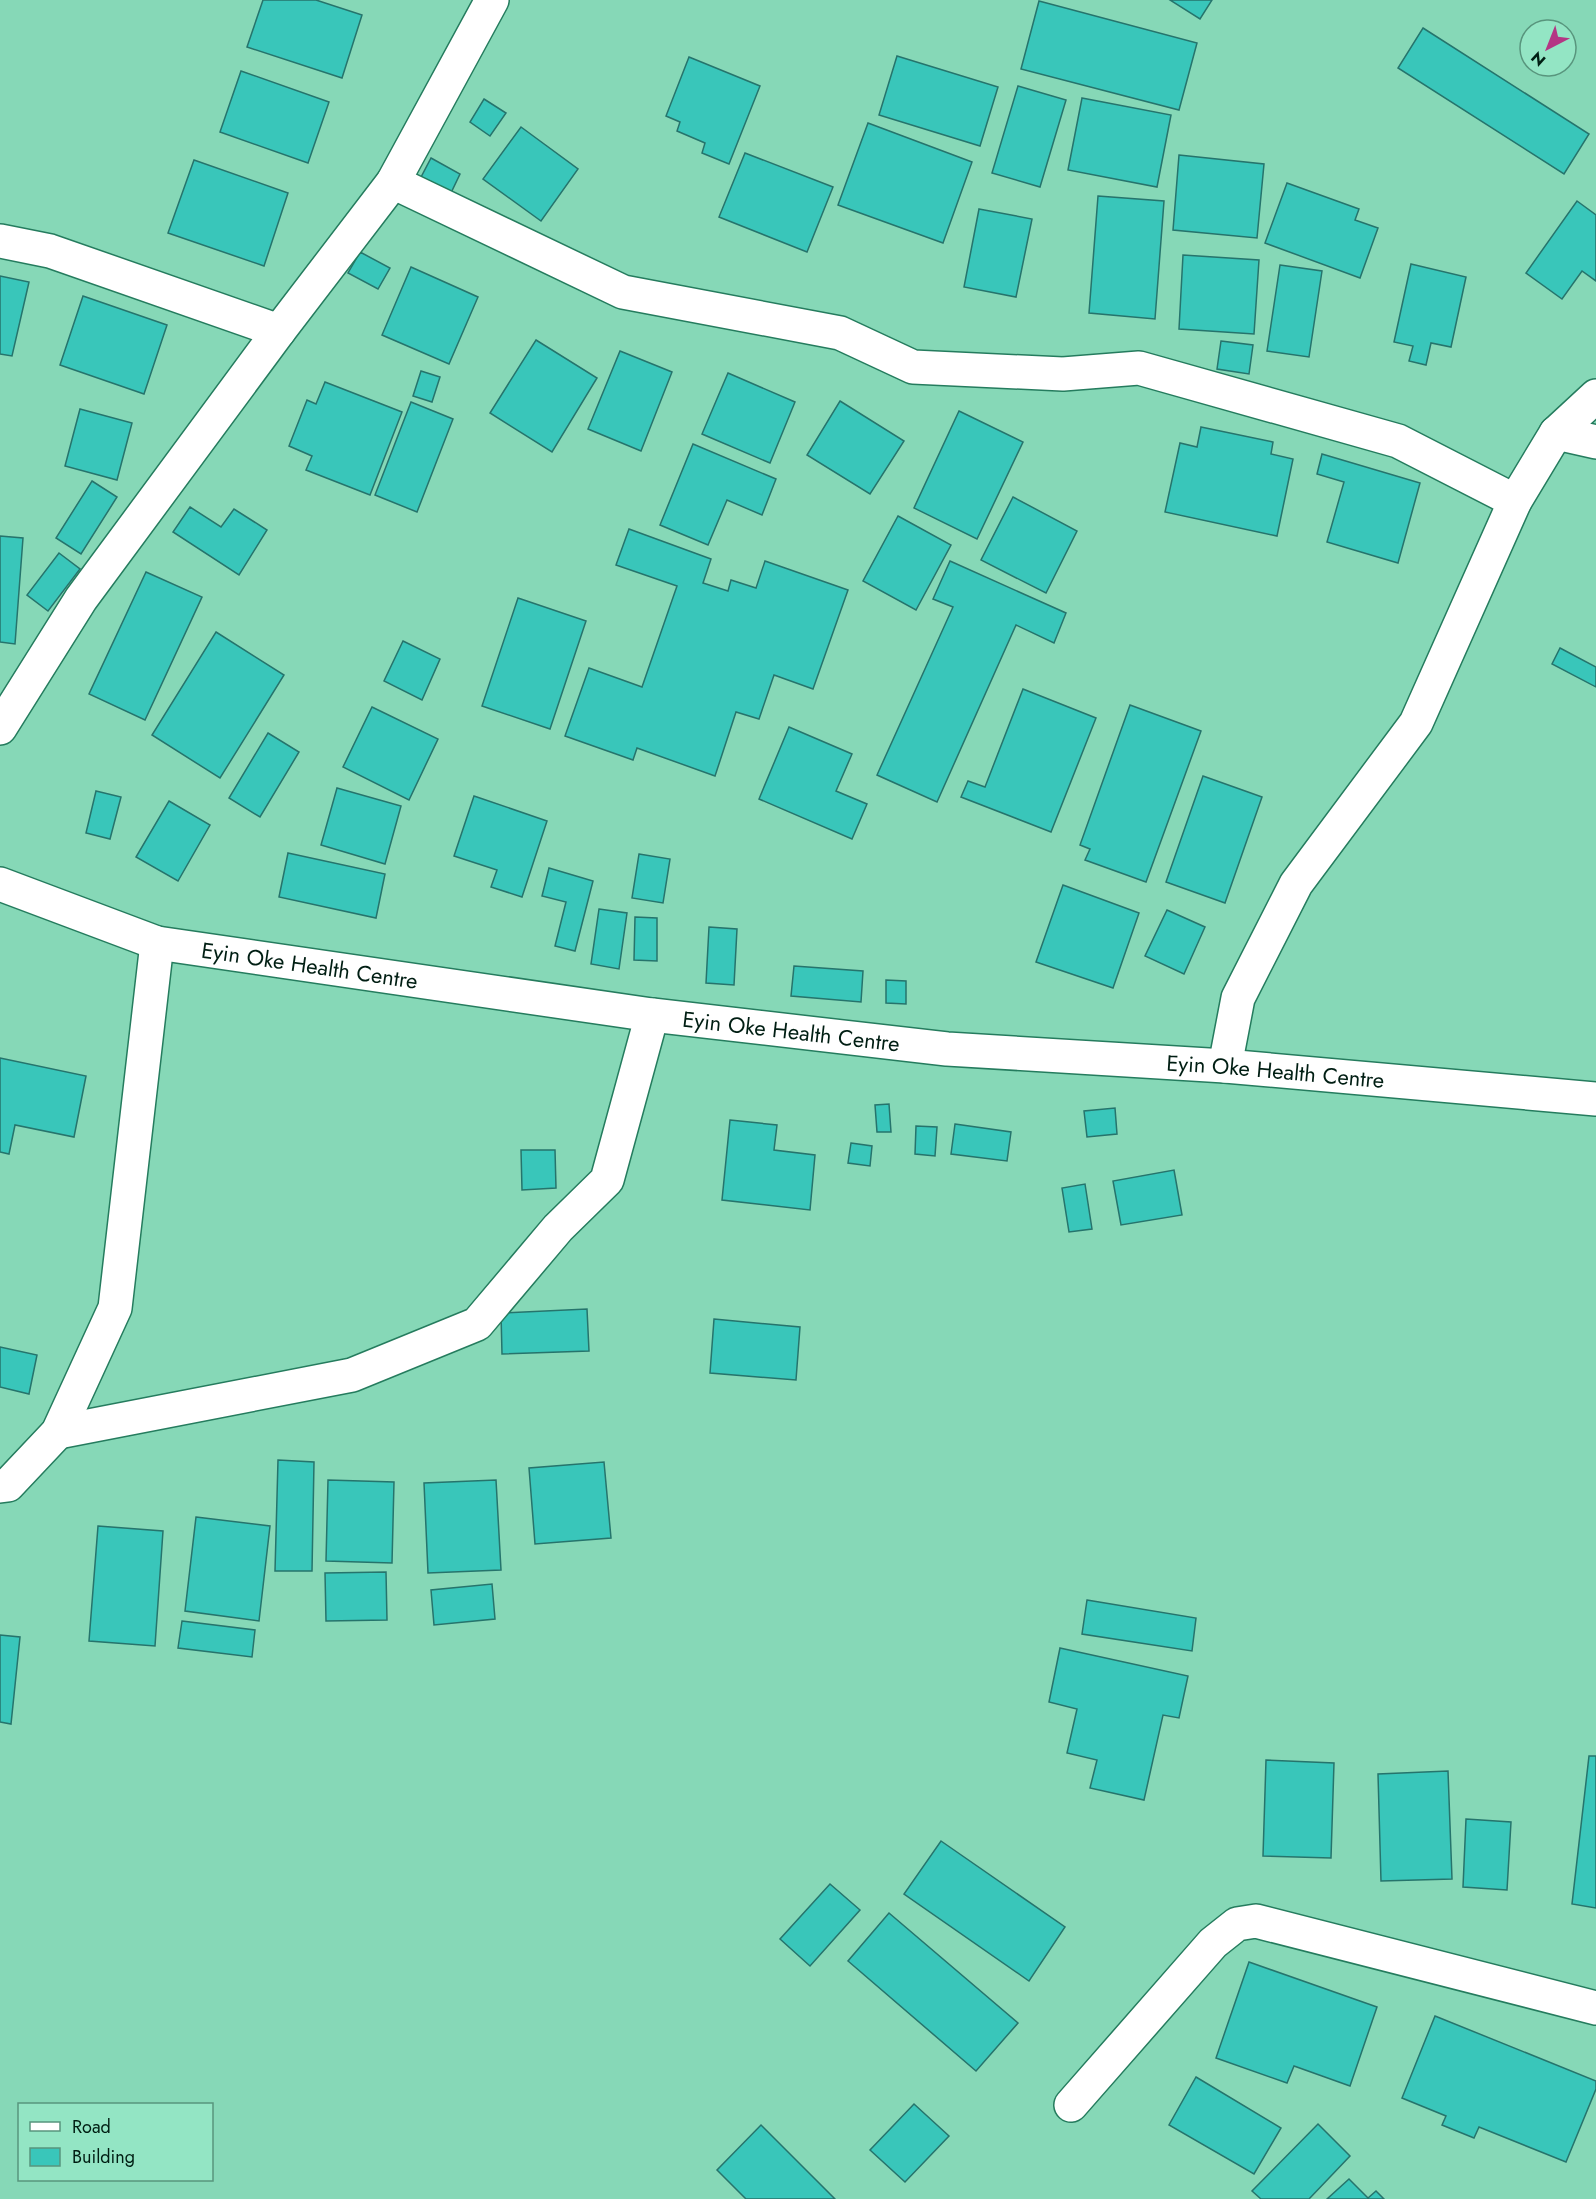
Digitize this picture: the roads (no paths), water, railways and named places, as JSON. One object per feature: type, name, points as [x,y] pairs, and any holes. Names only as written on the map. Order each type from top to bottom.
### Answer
[{"type":"street","points":[[0,728],[81,599],[279,331],[393,182],[492,0]]},
{"type":"street","points":[[393,182],[623,292],[840,333],[912,368],[1063,374],[1139,368],[1398,441],[1515,501]]},
{"type":"street","points":[[1,237],[50,251],[279,331]]},
{"type":"street","points":[[1225,1066],[1238,998],[1296,884],[1416,723],[1515,501],[1556,433],[1596,396]]},
{"type":"street","points":[[1556,433],[1596,442]]},
{"type":"street","name":"Eyin Oke Health Centre","points":[[0,884],[156,943],[652,1016],[946,1049],[1225,1066],[1596,1099]]},
{"type":"street","points":[[0,1486],[8,1485],[58,1431],[114,1308],[156,943]]},
{"type":"street","points":[[58,1431],[352,1375],[477,1324],[558,1228],[607,1180],[652,1016]]},
{"type":"street","points":[[1071,2105],[1213,1943],[1237,1924],[1256,1921],[1596,2008]]}]
